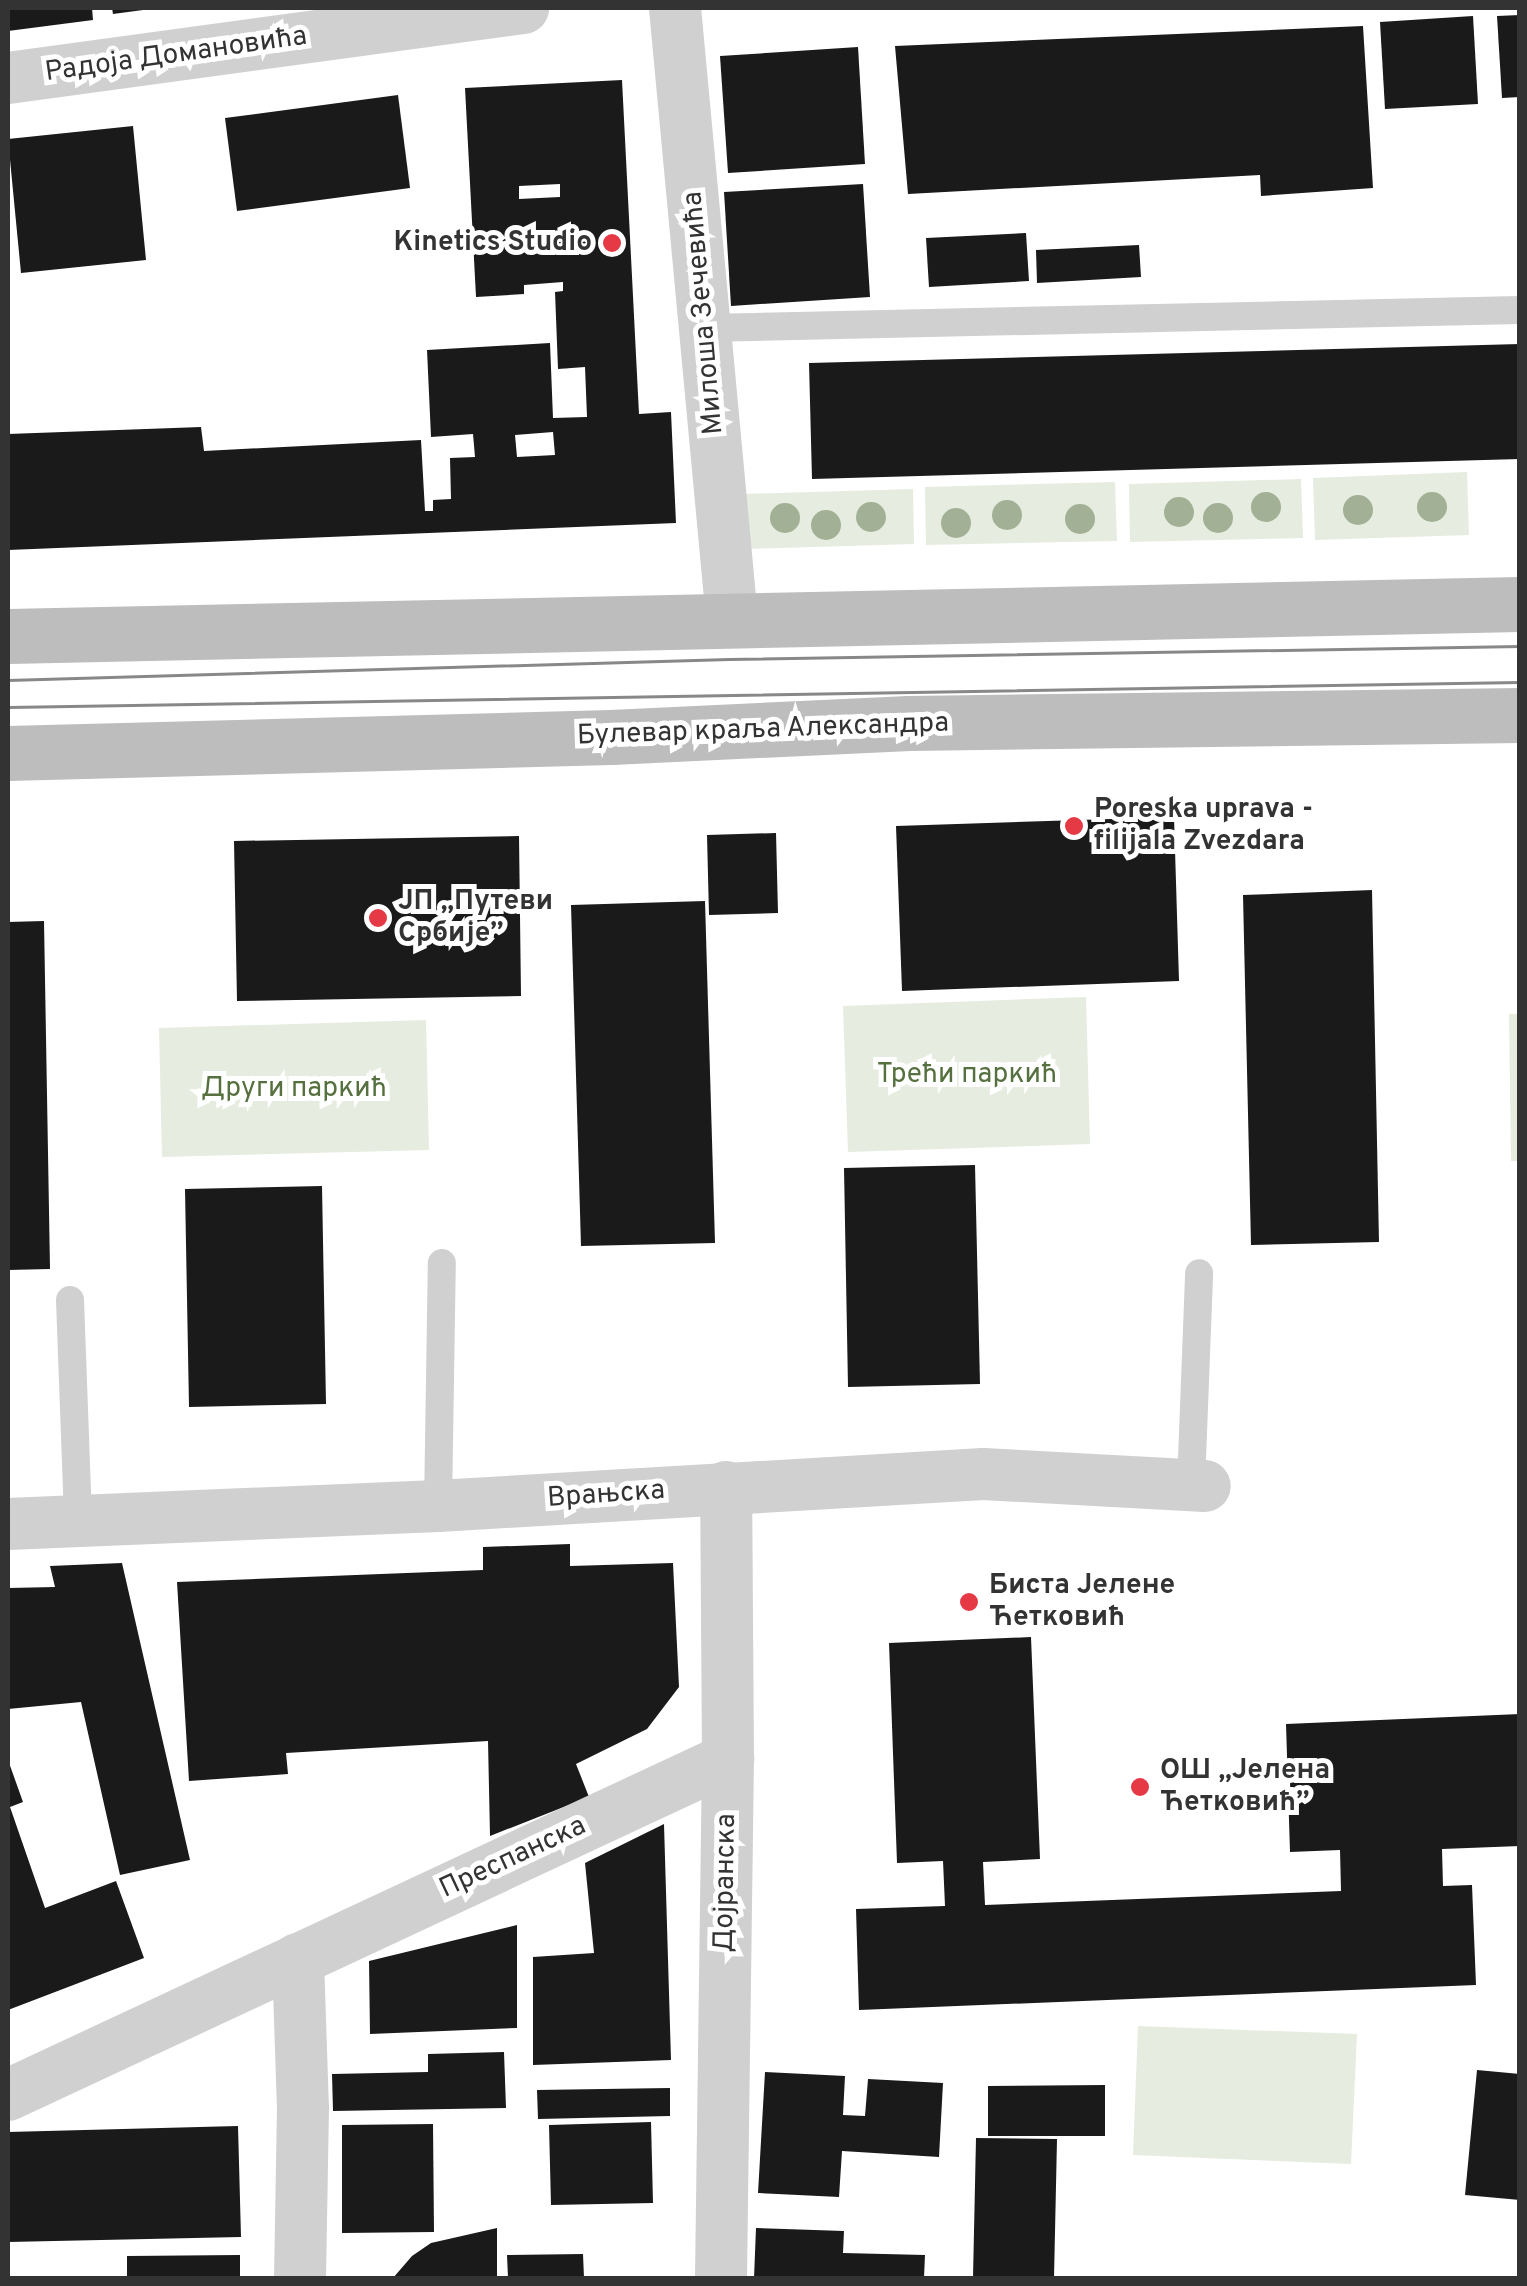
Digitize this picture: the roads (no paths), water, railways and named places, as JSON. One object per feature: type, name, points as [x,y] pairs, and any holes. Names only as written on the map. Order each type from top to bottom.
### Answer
[{"type":"main road","points":[[8,636],[1520,604]]},
{"type":"main road","name":"Булевар краља Александра","points":[[8,753],[592,737],[909,723],[1520,715]]},
{"type":"street","name":"Радоја Домановића","points":[[8,78],[523,8]]},
{"type":"street","name":"Милоша Зечевића","points":[[675,8],[732,620]]},
{"type":"street","name":"Врањска","points":[[8,1524],[438,1506],[982,1474],[1198,1485]]},
{"type":"street","name":"Дојранска","points":[[720,2278],[728,1759],[726,1487]]},
{"type":"street","name":"Преспанска","points":[[8,2095],[728,1759]]},
{"type":"street","points":[[298,1959],[303,2107],[300,2278]]},
{"type":"lane","points":[[706,328],[1520,310]]},
{"type":"lane","points":[[438,1506],[442,1263]]},
{"type":"lane","points":[[1198,1485],[1199,1272]]},
{"type":"lane","points":[[70,1300],[78,1521]]},
{"type":"tram line","points":[[8,680],[729,659],[1520,646]]},
{"type":"tram line","points":[[8,707],[1520,682]]},
{"type":"place","name":"Kinetics Studio","points":[[612,243]]},
{"type":"place","name":"Poreska uprava - filijala Zvezdara","points":[[1074,826]]},
{"type":"place","name":"ЈП „Путеви Србије”","points":[[378,918]]},
{"type":"place","name":"Биста Јелене Ћетковић","points":[[969,1602]]},
{"type":"place","name":"ОШ „Јелена Ћетковић”","points":[[1140,1787]]},
{"type":"park label","name":"Трећи паркић","points":[[967,1075]]},
{"type":"park label","name":"Други паркић","points":[[294,1089]]}]
